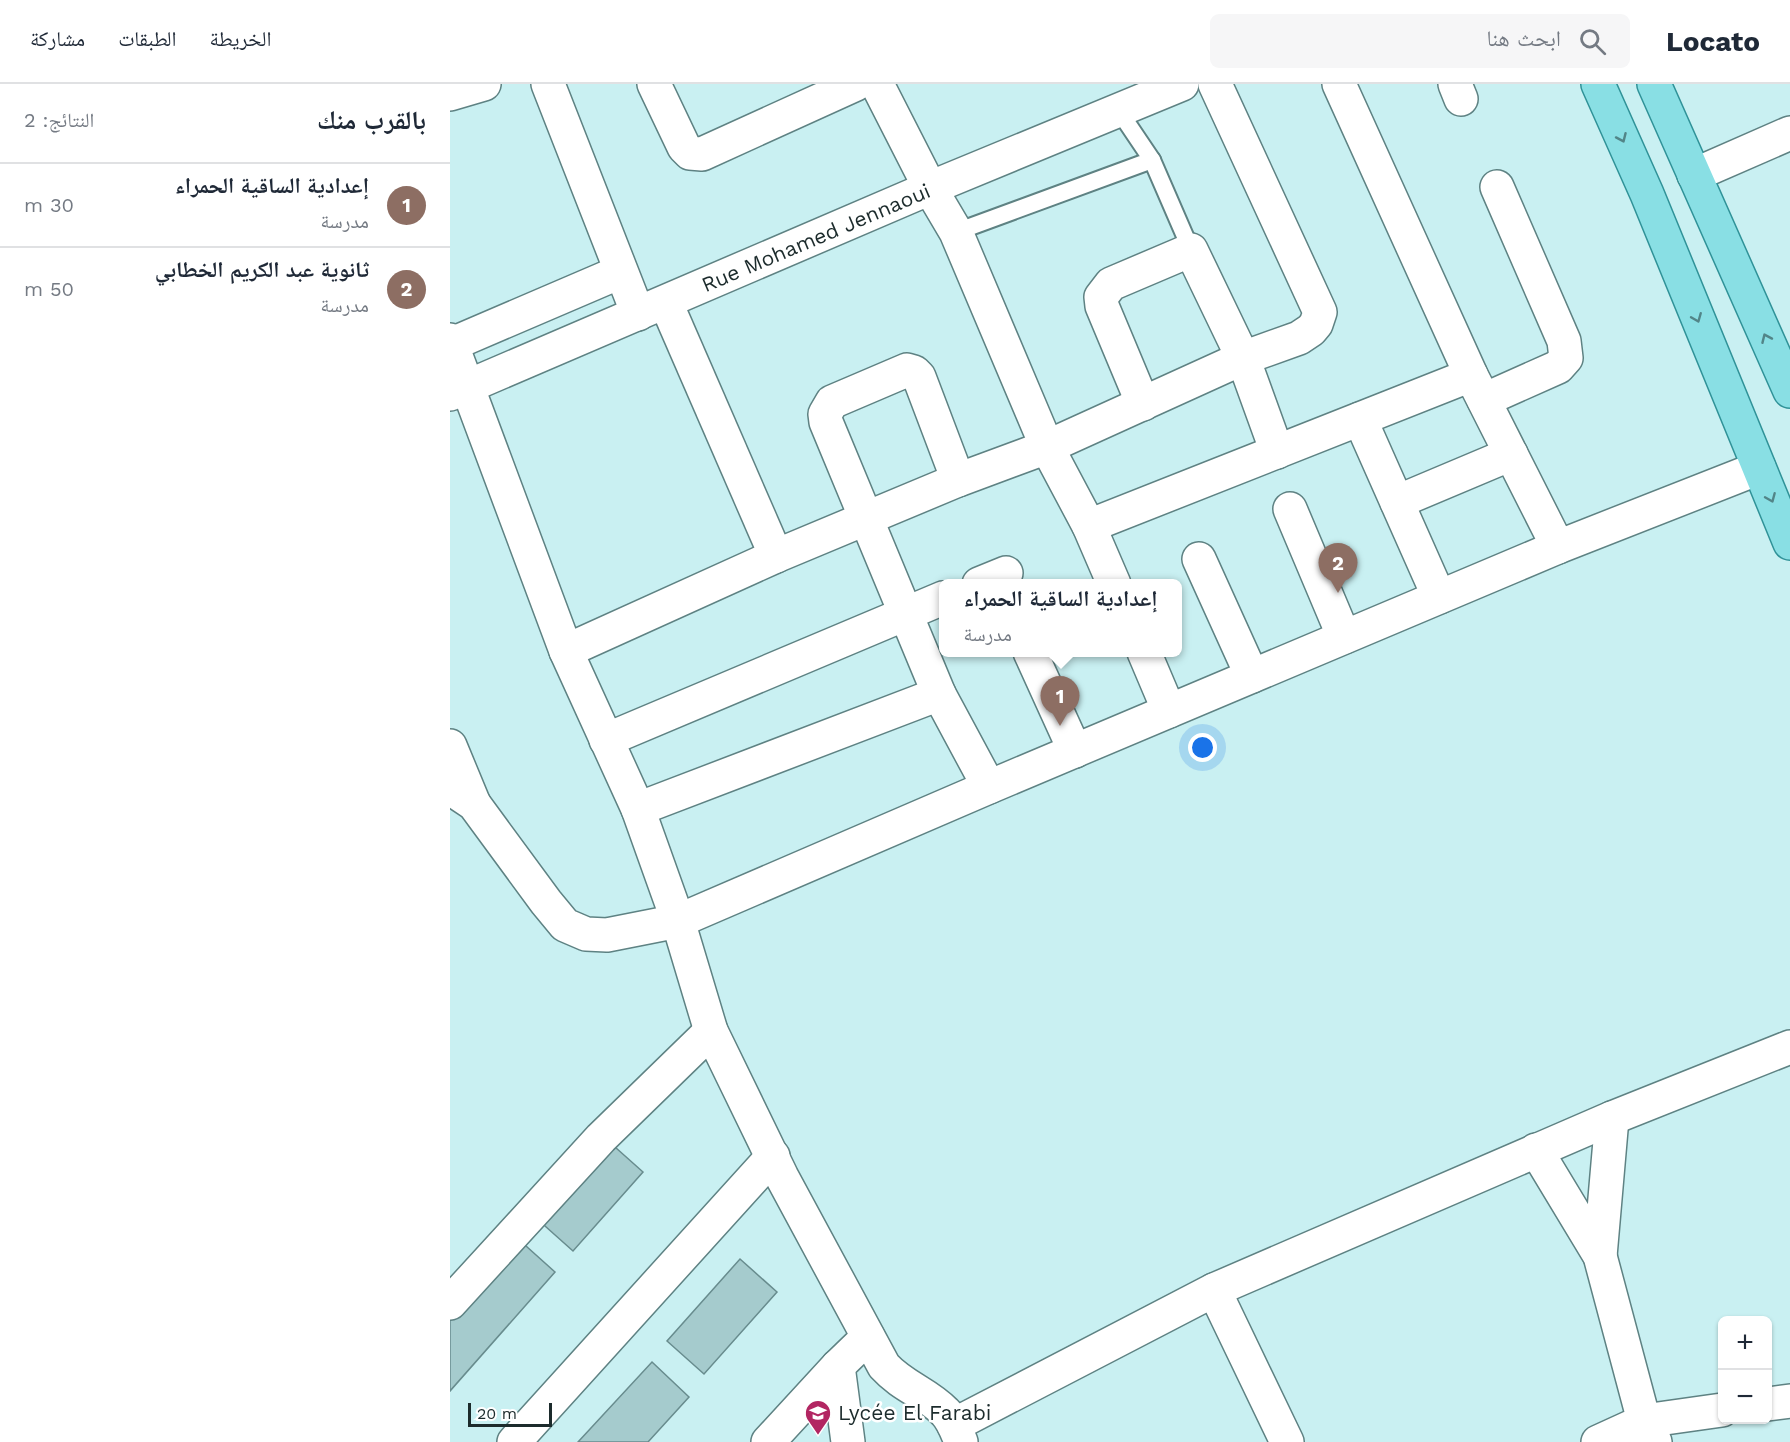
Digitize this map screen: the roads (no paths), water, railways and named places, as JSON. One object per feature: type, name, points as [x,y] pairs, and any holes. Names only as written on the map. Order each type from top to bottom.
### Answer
[{"type":"main road","points":[[1598,84],[1647,194],[1790,543]]},
{"type":"main road","points":[[1654,84],[1790,391]]},
{"type":"street","points":[[450,94],[484,84]]},
{"type":"street","points":[[548,84],[620,272],[652,308],[776,556]]},
{"type":"street","points":[[654,84],[684,147],[690,153],[702,154],[856,84]]},
{"type":"street","points":[[877,84],[930,188],[956,232],[1047,447],[1089,526],[1112,579]]},
{"type":"street","name":"Rue Mohamed Jennaoui","points":[[459,390],[930,188],[1182,84]]},
{"type":"street","points":[[567,651],[776,556],[958,480],[1047,447],[1243,358],[1305,334],[1316,324],[1320,312],[1215,84]]},
{"type":"street","points":[[1339,84],[1478,388],[1558,547]]},
{"type":"street","points":[[1694,175],[1790,133]]},
{"type":"street","points":[[1089,526],[1360,419],[1558,368],[1566,358],[1564,341],[1497,187]]},
{"type":"street","points":[[1143,404],[1102,306],[1101,297],[1111,284],[1191,250],[1243,358],[1277,452]]},
{"type":"street","points":[[620,272],[451,342],[459,390],[567,651],[638,809],[678,921],[711,1031],[778,1166],[884,1366],[896,1379],[947,1413],[958,1434],[1214,1290],[1536,1150],[1790,1047]]},
{"type":"street","points":[[958,480],[919,377],[914,372],[907,370],[832,402],[825,414],[826,422],[939,694],[989,787]]},
{"type":"street","points":[[1360,419],[1439,597]]},
{"type":"street","points":[[1397,502],[1511,454]]},
{"type":"street","points":[[450,746],[462,796],[565,925],[586,934],[608,935],[678,921],[1558,547],[1759,468]]},
{"type":"street","points":[[1290,509],[1344,637]]},
{"type":"street","points":[[1199,559],[1252,676]]},
{"type":"street","points":[[606,740],[939,600]]},
{"type":"street","points":[[1032,657],[1075,751]]},
{"type":"street","points":[[1146,657],[1169,711]]},
{"type":"street","points":[[638,809],[939,694]]},
{"type":"street","points":[[450,1303],[601,1138],[711,1031]]},
{"type":"street","points":[[1600,1256],[1612,1118]]},
{"type":"street","points":[[1536,1150],[1600,1256],[1649,1432]]},
{"type":"street","points":[[514,1442],[778,1166]]},
{"type":"street","points":[[541,1442],[778,1166]]},
{"type":"street","points":[[1214,1290],[1287,1442]]},
{"type":"street","points":[[768,1442],[868,1337]]},
{"type":"street","points":[[838,1366],[848,1442]]},
{"type":"street","points":[[1772,1403],[1790,1401]]},
{"type":"street","points":[[1598,1442],[1649,1432],[1718,1411]]},
{"type":"lane","points":[[1119,111],[1152,160],[1191,250]]},
{"type":"lane","points":[[956,232],[1152,160]]},
{"type":"place","name":"ثانوية عبد الكريم الخطابي","points":[[1338,593]]},
{"type":"place","name":"إعدادية الساقية الحمراء","points":[[1060,726]]},
{"type":"place","name":"Lycée El Farabi","points":[[818,1436]]}]
